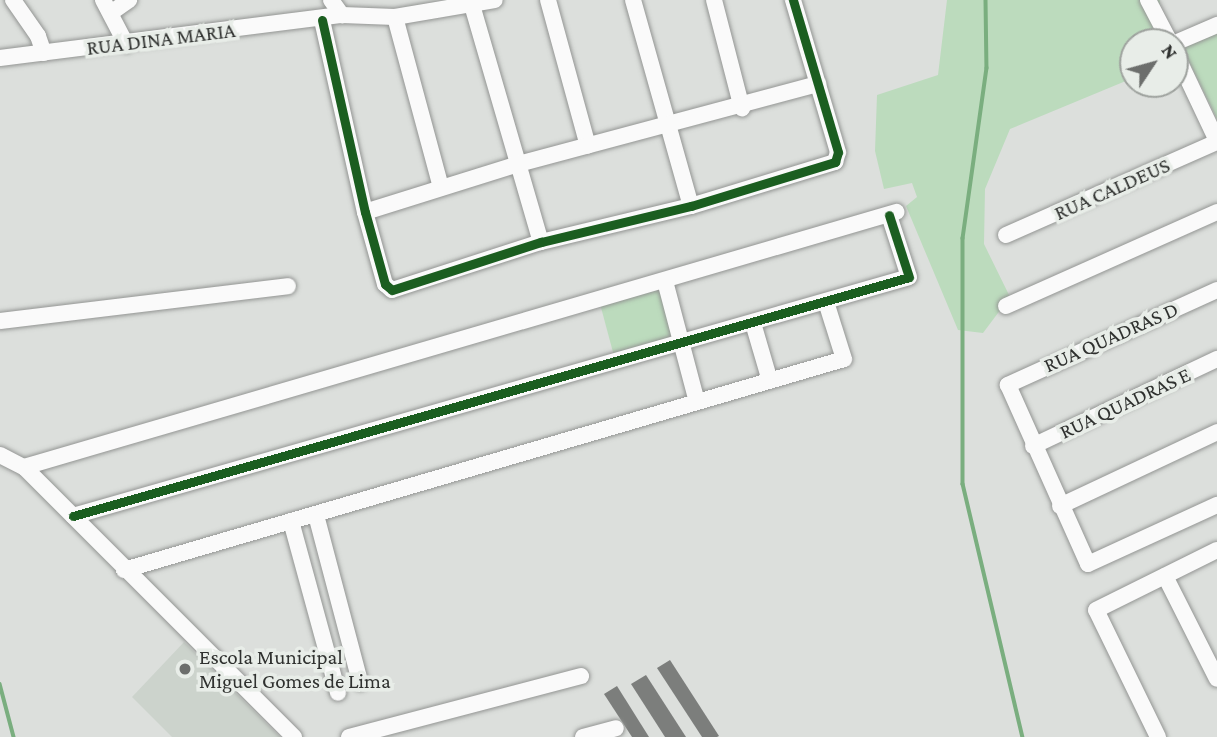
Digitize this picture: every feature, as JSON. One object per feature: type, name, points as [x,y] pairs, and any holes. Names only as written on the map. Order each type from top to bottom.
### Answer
[{"type":"street","points":[[13,0],[38,36],[44,54]]},
{"type":"street","points":[[126,44],[107,6],[129,0]]},
{"type":"street","points":[[331,0],[342,15]]},
{"type":"street","name":"RUA DINA MARIA","points":[[0,58],[322,20],[342,15],[395,17],[495,0]]},
{"type":"street","points":[[548,0],[589,146]]},
{"type":"street","points":[[634,0],[691,206]]},
{"type":"street","points":[[714,0],[742,108]]},
{"type":"street","points":[[322,20],[365,212],[385,284],[392,290],[541,242],[691,206],[835,163],[838,152],[793,0]]},
{"type":"street","points":[[1148,0],[1164,28]]},
{"type":"street","points":[[472,5],[515,165],[541,242]]},
{"type":"street","points":[[395,17],[442,187]]},
{"type":"street","points":[[1189,36],[1217,25]]},
{"type":"street","points":[[1189,82],[1217,142]]},
{"type":"street","points":[[365,212],[515,165],[742,108],[818,84]]},
{"type":"street","name":"RUA CALDEUS","points":[[1006,235],[1217,142]]},
{"type":"street","points":[[1006,306],[1217,212]]},
{"type":"street","points":[[23,467],[894,213],[909,277],[73,516]]},
{"type":"street","points":[[664,281],[697,402]]},
{"type":"street","points":[[0,321],[288,286]]},
{"type":"street","name":"RUA QUADRAS D","points":[[1033,446],[1009,389],[1011,382],[1217,290]]},
{"type":"street","points":[[124,570],[844,359],[826,302]]},
{"type":"street","points":[[753,323],[770,381]]},
{"type":"street","name":"RUA QUADRAS E","points":[[1033,446],[1217,359]]},
{"type":"street","points":[[1060,506],[1217,432]]},
{"type":"street","points":[[1033,446],[1088,564],[1217,505]]},
{"type":"street","points":[[2,454],[23,467],[294,737]]},
{"type":"street","points":[[316,515],[360,682]]},
{"type":"street","points":[[291,521],[338,693]]},
{"type":"street","points":[[1158,737],[1096,610],[1217,550]]},
{"type":"street","points":[[1165,576],[1217,679]]},
{"type":"street","points":[[349,737],[581,676]]},
{"type":"street","points":[[583,737],[616,728]]},
{"type":"shaded area","name":"Escola Municipal Miguel Gomes de Lima","points":[[184,642],[280,737],[172,737],[132,697]]},
{"type":"green space","points":[[947,0],[1160,0],[1159,28],[1119,28],[1119,84],[1010,129],[985,189],[984,244],[1010,297],[983,333],[958,330],[906,206],[917,197],[912,183],[884,189],[875,151],[877,95],[938,75]]},
{"type":"green space","points":[[1217,32],[1217,119],[1189,61],[1189,44]]},
{"type":"green space","points":[[661,288],[675,339],[614,355],[600,304]]},
{"type":"building","points":[[670,660],[719,736],[702,737],[657,668]]},
{"type":"building","points":[[646,675],[686,737],[665,737],[631,684]]},
{"type":"building","points":[[617,686],[649,737],[632,737],[604,694]]},
{"type":"waterway","points":[[986,0],[987,68],[963,238],[963,484],[1023,737]]},
{"type":"waterway","points":[[0,684],[14,737]]},
{"type":"cycle path","points":[[322,20],[365,212],[385,284],[392,290],[541,242],[691,206],[835,162],[838,152],[793,0]]},
{"type":"cycle path","points":[[73,516],[909,277],[889,215]]},
{"type":"place","name":"Escola Municipal Miguel Gomes de Lima","points":[[185,669]]}]
